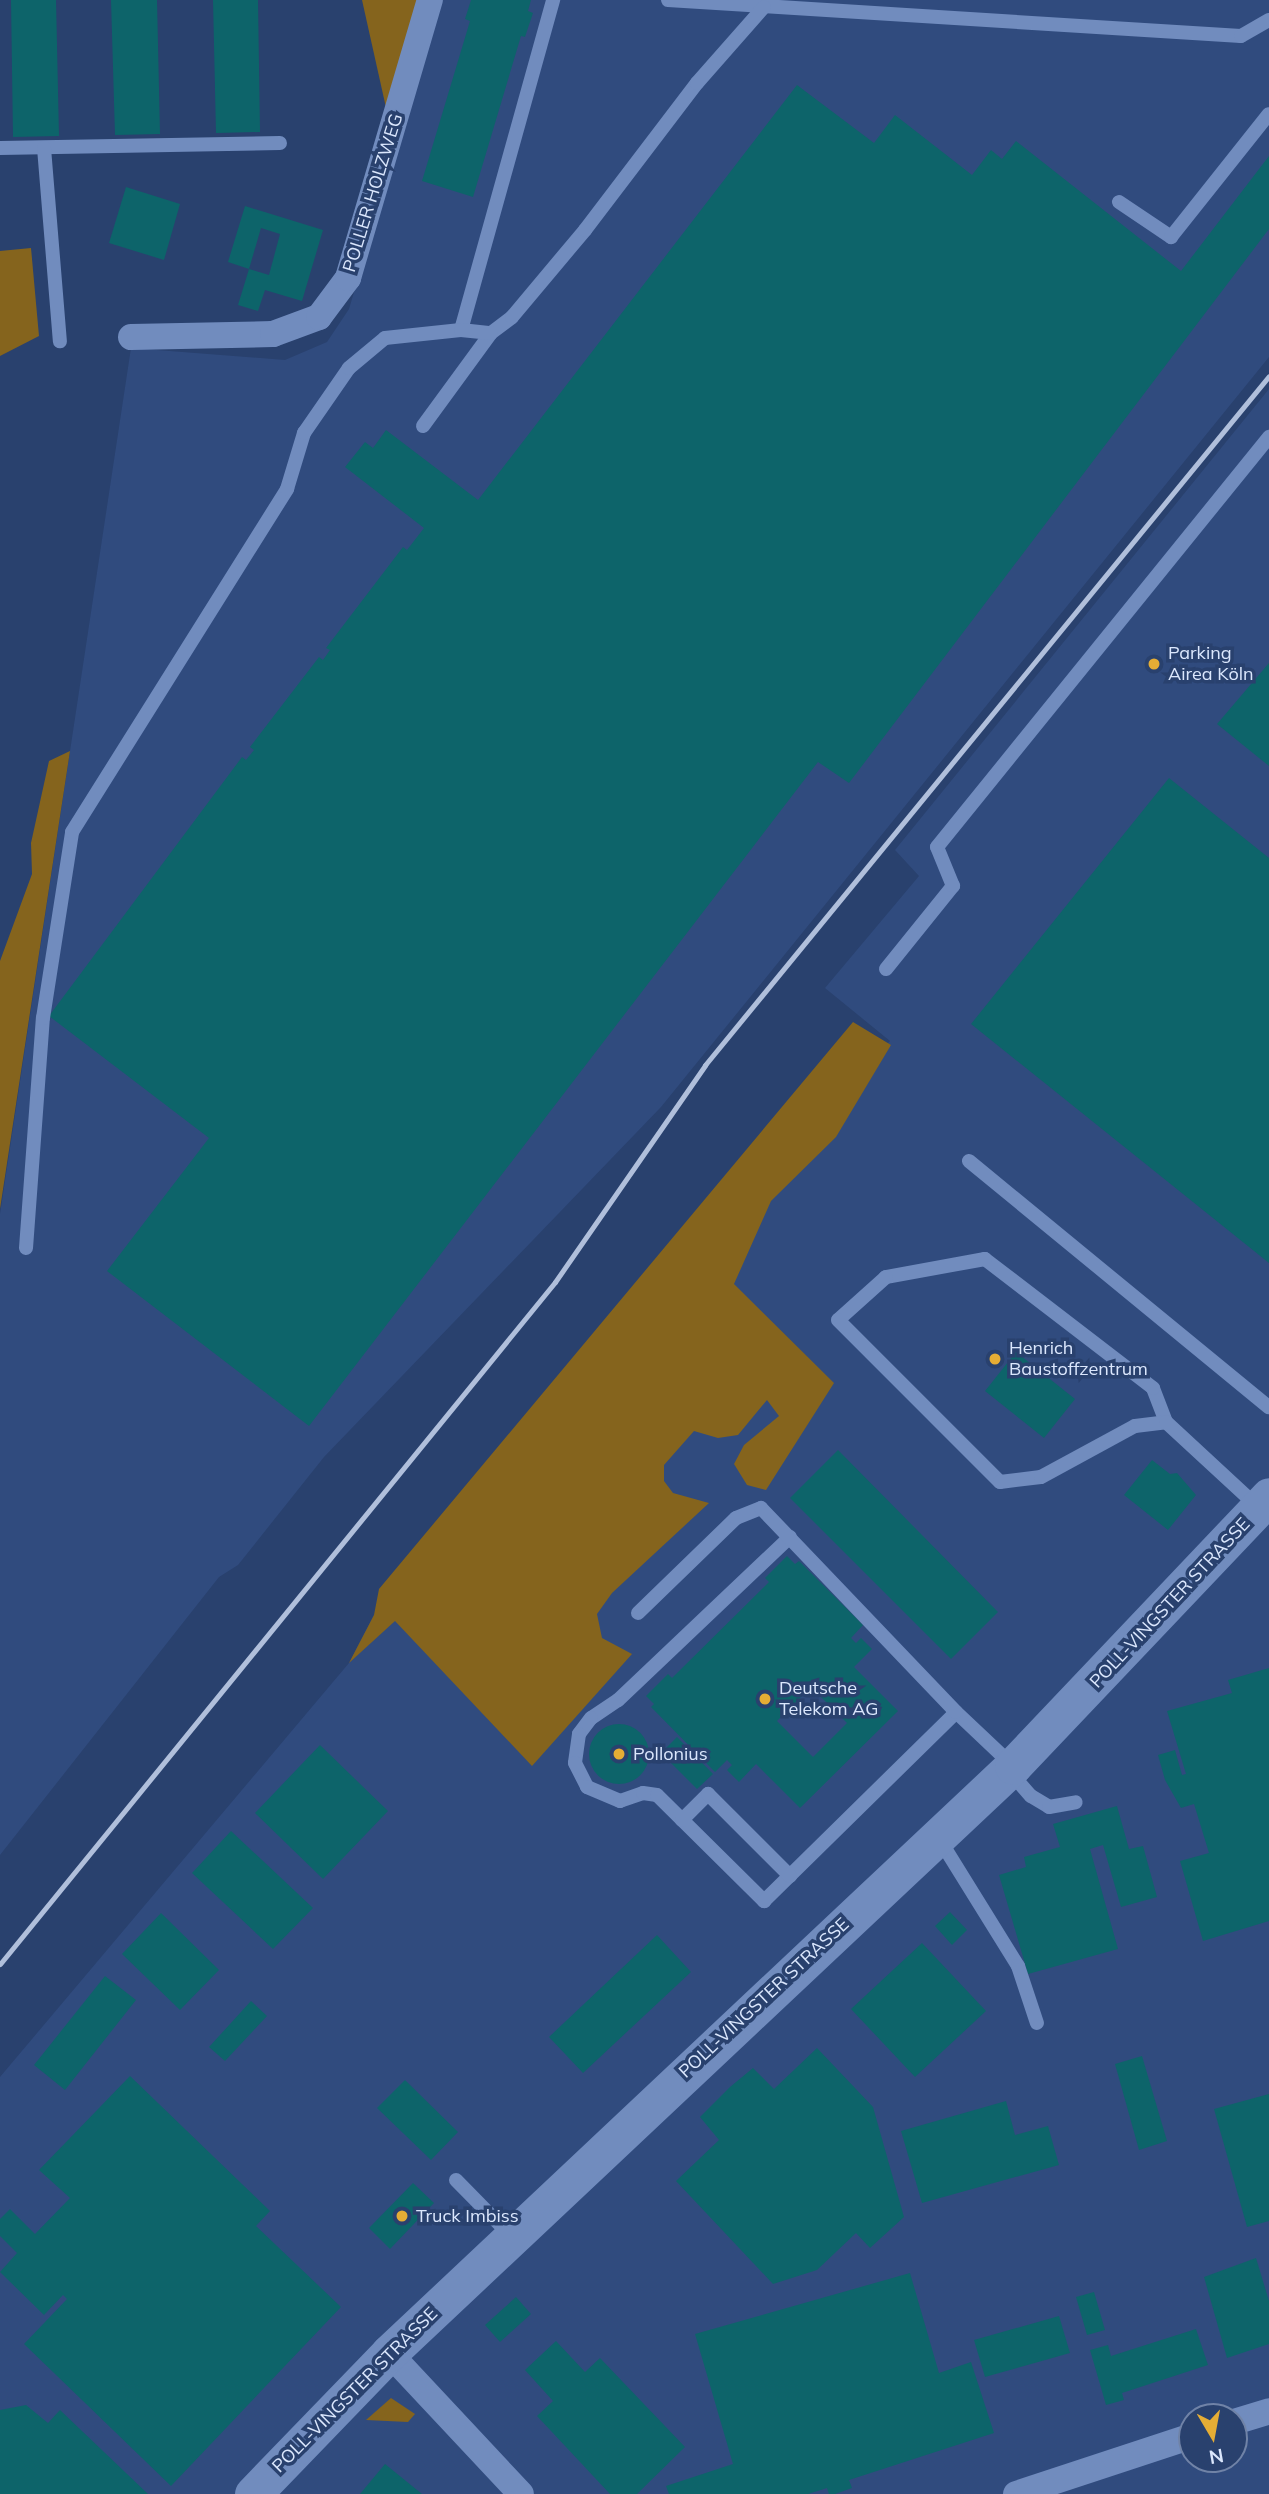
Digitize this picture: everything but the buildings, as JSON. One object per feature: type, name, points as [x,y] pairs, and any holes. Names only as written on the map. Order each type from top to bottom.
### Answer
[{"type":"street","name":"POLLER HOLZWEG","points":[[131,337],[273,334],[319,317],[348,278],[430,0]]},
{"type":"street","name":"POLL-VINGSTER STRASSE","points":[[253,2494],[389,2353],[1011,1768],[1264,1502]]},
{"type":"street","points":[[389,2353],[521,2494]]},
{"type":"street","points":[[1248,2418],[1269,2411]]},
{"type":"street","points":[[1016,2494],[1178,2441]]},
{"type":"lane","points":[[461,330],[553,0]]},
{"type":"lane","points":[[668,0],[1241,36],[1269,20]]},
{"type":"lane","points":[[424,426],[491,333],[529,298],[697,83],[764,7]]},
{"type":"lane","points":[[1119,202],[1171,237],[1269,114]]},
{"type":"lane","points":[[0,148],[280,142]]},
{"type":"lane","points":[[44,148],[60,341]]},
{"type":"lane","points":[[26,1248],[43,1018],[72,832],[288,489],[304,433],[349,368],[385,338],[461,330],[491,333]]},
{"type":"lane","points":[[886,969],[953,886],[937,846],[1269,437]]},
{"type":"lane","points":[[969,1161],[1269,1407]]},
{"type":"lane","points":[[1166,1422],[1135,1426],[1041,1477],[1000,1482],[838,1320],[886,1277],[985,1259],[1153,1388],[1166,1422],[1264,1502]]},
{"type":"lane","points":[[638,1613],[736,1518],[761,1508],[1011,1768],[1031,1796],[1049,1807],[1076,1802]]},
{"type":"lane","points":[[790,1538],[579,1734],[575,1763],[587,1787],[620,1801],[643,1794],[657,1795],[764,1901],[956,1712]]},
{"type":"lane","points":[[682,1820],[708,1794],[790,1876]]},
{"type":"lane","points":[[938,1836],[1018,1966],[1037,2023]]},
{"type":"lane","points":[[456,2180],[512,2237]]},
{"type":"shaded area","points":[[362,0],[441,0],[395,148]]},
{"type":"shaded area","points":[[441,0],[1269,0],[1269,357],[661,1107],[324,1457],[238,1565],[219,1577],[0,1855],[0,1214],[131,348],[285,360],[327,342],[349,309]]},
{"type":"shaded area","points":[[31,248],[39,336],[0,356],[0,251]]},
{"type":"shaded area","points":[[1269,389],[1269,2494],[0,2494],[0,2077],[349,1663],[374,1615],[491,1465],[890,1041],[825,988],[919,876],[895,850]]},
{"type":"shaded area","points":[[70,751],[0,1209],[0,961],[32,874],[31,843],[49,761]]},
{"type":"shaded area","points":[[853,1022],[891,1045],[836,1137],[771,1201],[734,1284],[834,1383],[766,1490],[747,1485],[734,1464],[744,1445],[779,1416],[767,1400],[738,1435],[718,1438],[694,1431],[664,1465],[664,1481],[673,1493],[709,1503],[612,1593],[597,1614],[602,1638],[632,1654],[532,1766],[395,1621],[349,1663],[374,1615],[379,1589]]},
{"type":"shaded area","points":[[391,2398],[415,2414],[408,2422],[366,2420]]},
{"type":"railway","points":[[0,1964],[555,1282],[705,1065],[1269,376]]},
{"type":"place","name":"Parking Airea Köln","points":[[1154,664]]},
{"type":"place","name":"Henrich Baustoffzentrum","points":[[995,1359]]},
{"type":"place","name":"Deutsche Telekom AG","points":[[765,1699]]},
{"type":"place","name":"Pollonius","points":[[619,1754]]},
{"type":"place","name":"Truck Imbiss","points":[[402,2216]]}]
